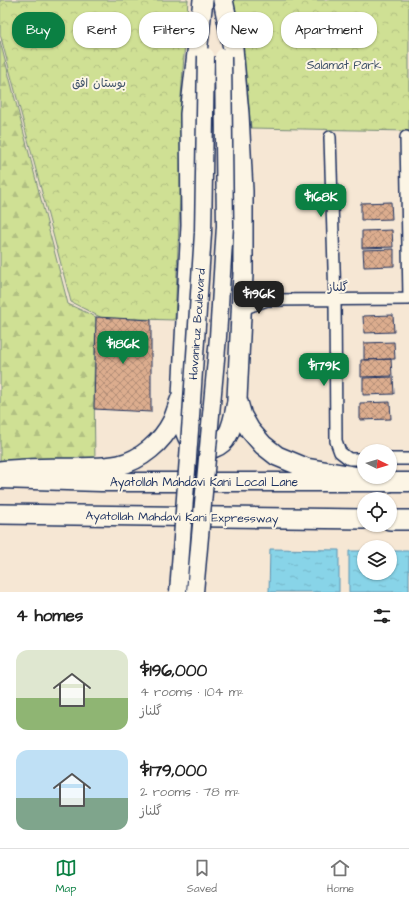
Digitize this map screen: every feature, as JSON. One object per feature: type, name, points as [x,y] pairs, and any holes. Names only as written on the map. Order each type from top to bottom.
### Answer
[{"type":"highway","points":[[203,0],[195,56],[190,114],[191,225],[182,396],[183,425],[189,440],[196,447],[208,450],[216,447],[227,438],[233,424],[237,399],[243,274],[243,191],[239,114],[233,48],[223,0]]},
{"type":"highway","points":[[0,471],[16,469],[99,467],[119,465],[135,459],[149,450],[163,436],[172,422],[182,396]]},
{"type":"highway","points":[[237,399],[242,416],[250,430],[263,444],[278,456],[306,468],[357,477]]},
{"type":"highway","name":"Ayatollah Mahdavi Kani Expressway","points":[[0,514],[357,519]]},
{"type":"highway","points":[[397,520],[409,520]]},
{"type":"main road","name":"Havaniruz Boulevard","points":[[178,592],[203,233],[206,56]]},
{"type":"main road","name":"Havaniruz Boulevard","points":[[195,592],[218,337],[225,226],[223,57]]},
{"type":"main road","name":"Ayatollah Mahdavi Kani Local Lane","points":[[0,478],[101,482],[357,482]]},
{"type":"main road","name":"Ayatollah Mahdavi Kani Local Lane","points":[[397,482],[409,482]]},
{"type":"street","points":[[330,136],[335,300],[336,441],[340,452],[349,459],[357,459]]},
{"type":"street","points":[[406,137],[409,299]]},
{"type":"street","points":[[243,274],[248,289],[267,300]]},
{"type":"street","name":"گلناز","points":[[267,300],[409,299]]},
{"type":"street","points":[[241,315],[248,307],[267,300]]},
{"type":"street","points":[[397,459],[409,459]]},
{"type":"green space","name":"بوستان افق","points":[[0,0],[188,0],[187,12],[139,12],[139,48],[185,48],[181,97],[180,198],[175,320],[102,318],[71,302],[0,34]]},
{"type":"green space","name":"Salamat Park","points":[[230,0],[409,0],[409,131],[251,128],[242,48],[273,48],[273,12],[233,12]]},
{"type":"green space","points":[[0,41],[68,304],[96,317],[94,382],[95,463],[0,465]]},
{"type":"water","points":[[270,549],[339,550],[339,592],[269,592]]},
{"type":"water","points":[[349,551],[357,551],[357,580],[397,580],[397,551],[409,551],[409,592],[349,592]]},
{"type":"building","points":[[391,202],[392,219],[361,220],[361,203]]},
{"type":"building","points":[[392,230],[393,247],[362,248],[362,231]]},
{"type":"building","points":[[394,249],[394,266],[364,267],[363,250]]},
{"type":"building","points":[[393,315],[394,332],[364,333],[363,316]]},
{"type":"building","points":[[96,317],[151,320],[151,412],[94,409]]},
{"type":"building","points":[[394,342],[395,359],[364,360],[364,343]]},
{"type":"building","points":[[391,359],[392,376],[361,377],[361,360]]},
{"type":"building","points":[[393,377],[394,394],[363,395],[363,378]]},
{"type":"building","points":[[390,402],[391,419],[360,420],[360,403]]}]
